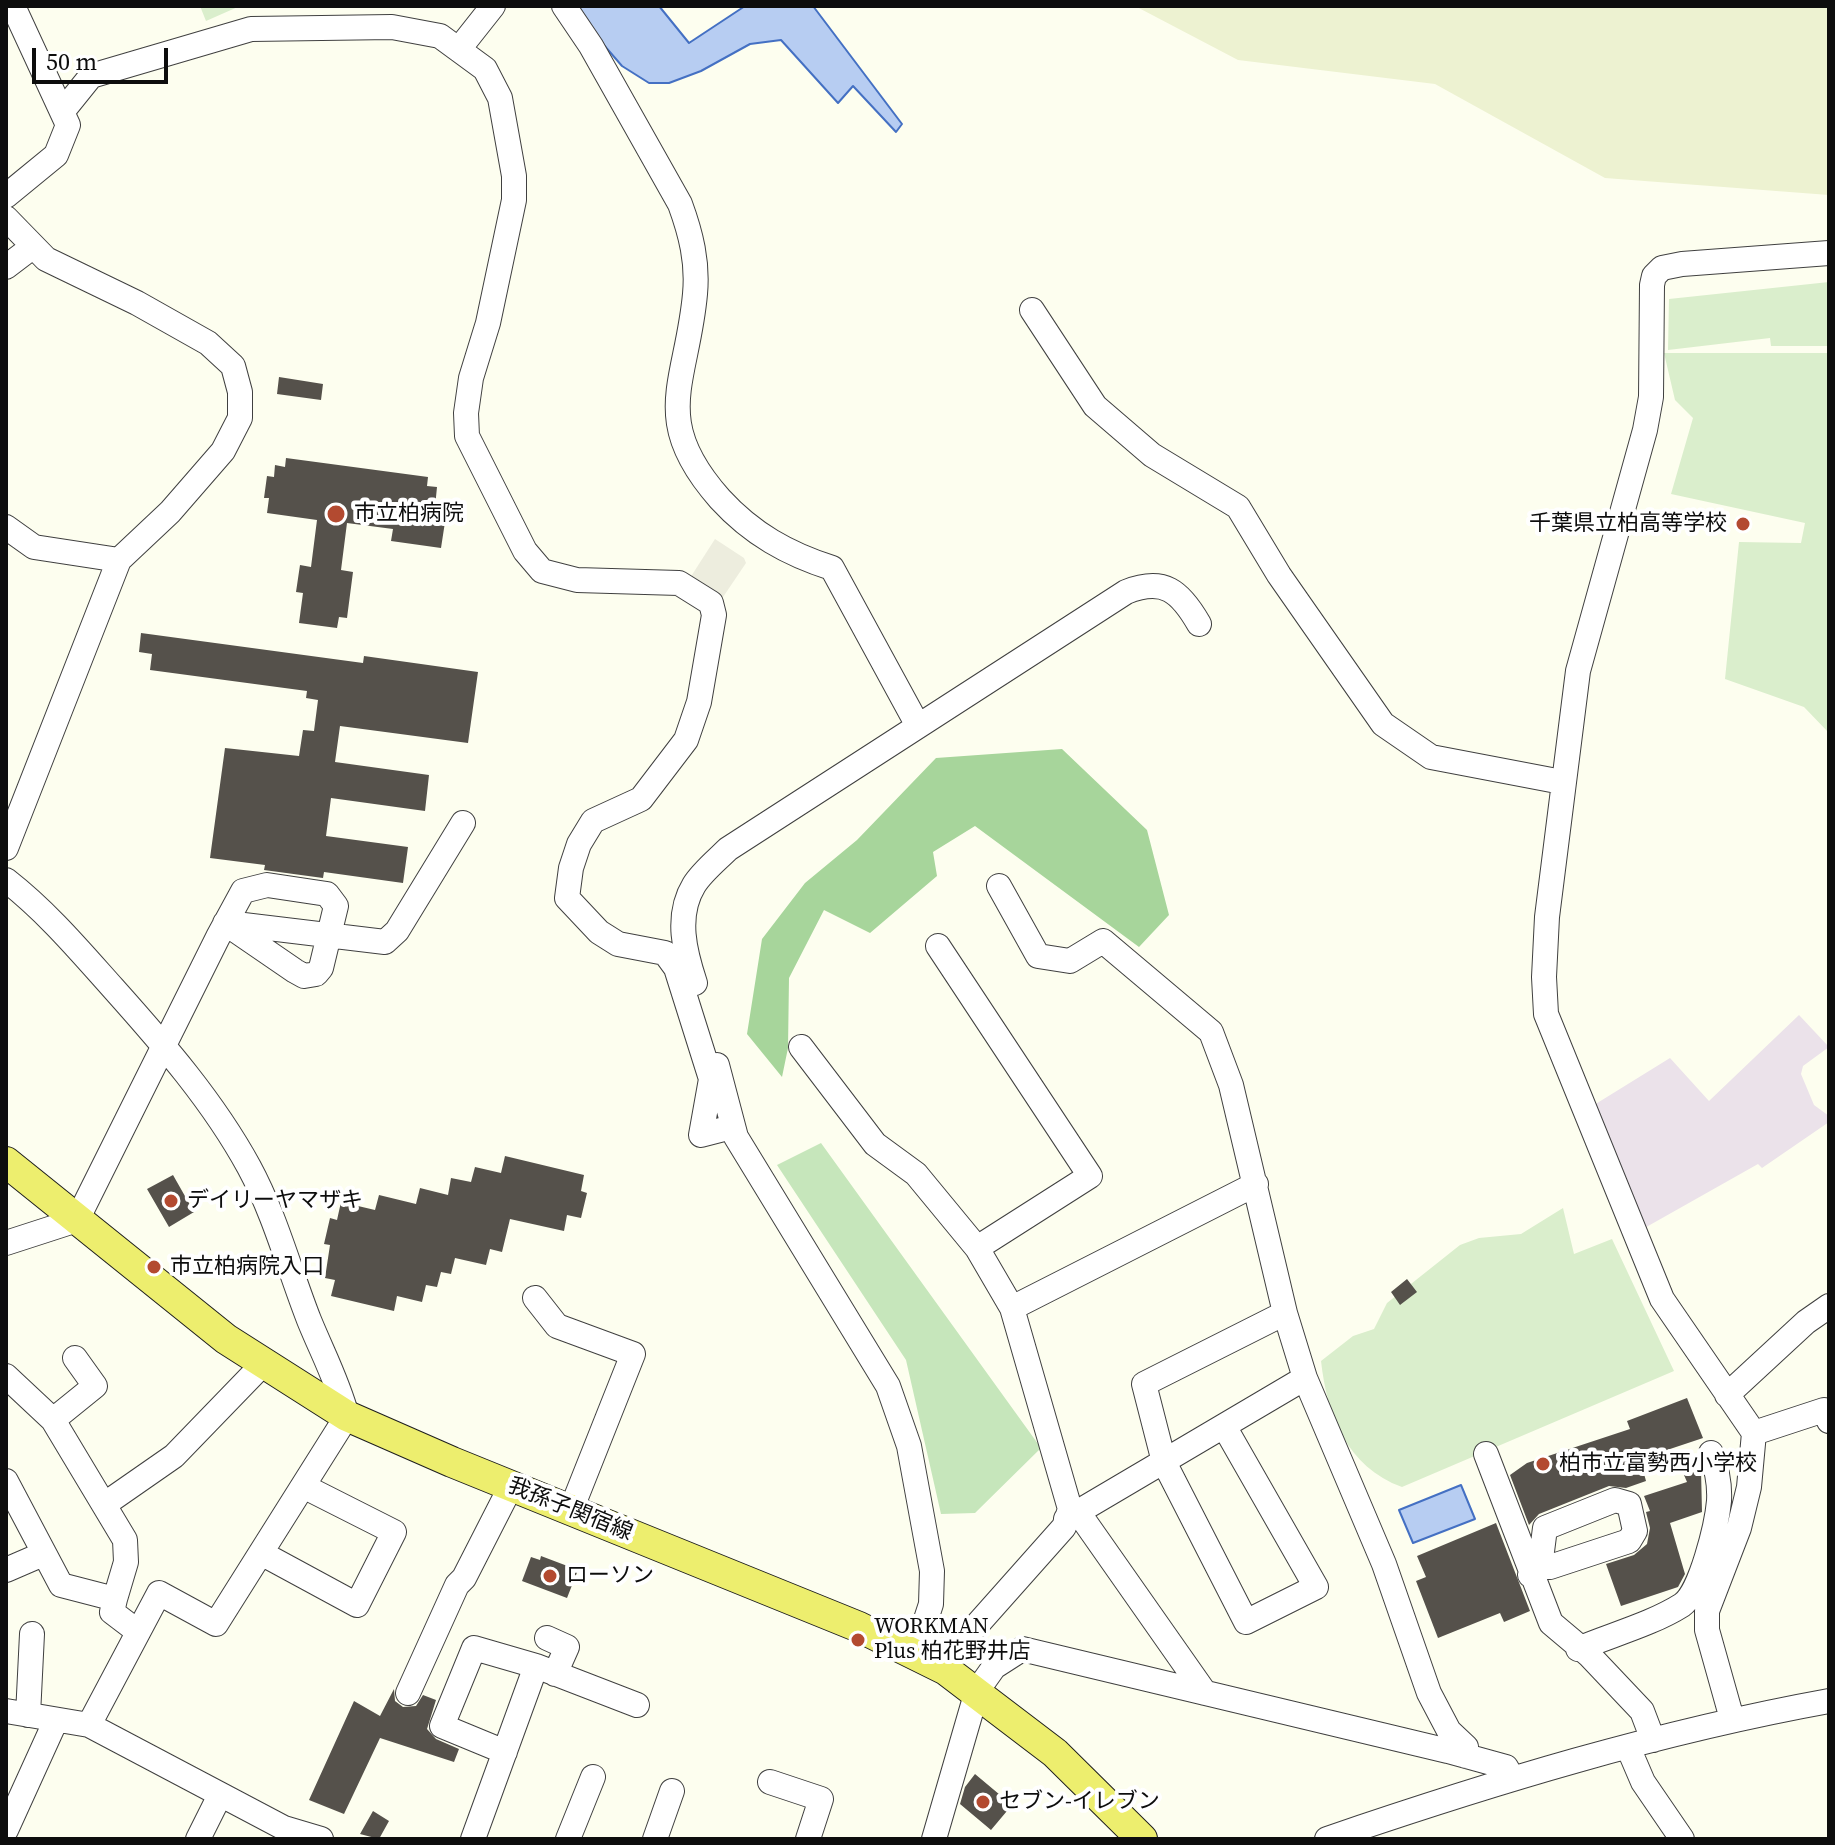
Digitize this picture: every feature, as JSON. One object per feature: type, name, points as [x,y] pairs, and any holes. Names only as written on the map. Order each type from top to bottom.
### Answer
[{"type":"main road","name":"我孫子関宿線","points":[[6,1162],[189,1311],[263,1364],[347,1416],[926,1659],[977,1691],[1055,1753],[1142,1839]]},
{"type":"street","points":[[6,196],[56,155],[68,125],[13,6]]},
{"type":"street","points":[[459,49],[493,6]]},
{"type":"street","points":[[564,6],[591,46],[680,204],[690,232],[696,262],[695,294],[678,386],[678,415],[684,450],[701,477],[752,530],[793,556],[832,568],[917,724]]},
{"type":"street","points":[[62,112],[91,76],[251,29],[392,27],[440,36],[485,69],[500,98],[514,176],[509,228],[488,323],[471,378],[466,413],[467,436],[525,551],[542,571],[577,580],[679,583],[711,603],[713,608],[699,702],[686,740],[641,799],[593,821],[579,844],[571,868],[567,898],[599,932],[618,944],[665,953],[676,968],[711,1079],[701,1135],[732,1127]]},
{"type":"street","points":[[6,218],[31,248],[46,259],[137,303],[208,343],[233,366],[240,392],[240,418],[223,451],[170,512],[119,560],[6,848]]},
{"type":"street","points":[[6,267],[31,248]]},
{"type":"street","points":[[1732,1719],[1707,1630],[1707,1611],[1739,1528],[1749,1487],[1754,1433],[1662,1299],[1546,1014],[1547,917],[1578,671],[1647,419],[1654,276],[1662,268],[1682,264],[1829,253]]},
{"type":"street","points":[[1032,310],[1095,406],[1152,455],[1238,507],[1383,724],[1431,757],[1562,782]]},
{"type":"street","points":[[6,527],[34,547],[119,560]]},
{"type":"street","points":[[926,1659],[932,1571],[909,1446],[888,1386],[732,1127],[684,947],[684,914],[693,886],[728,849],[917,724],[1126,592],[1147,584],[1165,587],[1180,596],[1199,624]]},
{"type":"street","points":[[225,923],[385,942],[397,931],[463,823]]},
{"type":"street","points":[[6,880],[41,907],[163,1045],[214,1110],[249,1167],[310,1322],[337,1379],[347,1416],[216,1624],[159,1593],[89,1725]]},
{"type":"street","points":[[6,1243],[77,1220],[163,1045],[225,923],[243,891],[267,885],[327,894],[336,906],[321,968],[316,974],[304,976],[225,923]]},
{"type":"street","points":[[999,886],[1038,956],[1070,961],[1103,941],[1211,1032],[1231,1085],[1285,1313],[1305,1378],[1384,1564],[1429,1693],[1449,1731],[1466,1747],[1466,1756]]},
{"type":"street","points":[[938,946],[1090,1176],[977,1248]]},
{"type":"street","points":[[801,1047],[875,1144],[916,1174],[977,1248],[1012,1308],[1072,1516],[1205,1693]]},
{"type":"street","points":[[1012,1308],[1256,1184]]},
{"type":"street","points":[[535,1298],[557,1326],[633,1354],[571,1510]]},
{"type":"street","points":[[1727,1395],[1806,1322],[1829,1306]]},
{"type":"street","points":[[1224,1426],[1316,1587],[1246,1622],[1164,1462],[1144,1384],[1285,1313]]},
{"type":"street","points":[[53,1420],[95,1386],[75,1358]]},
{"type":"street","points":[[105,1504],[174,1456],[263,1364]]},
{"type":"street","points":[[6,1376],[53,1420],[125,1540],[126,1562],[112,1612],[137,1631]]},
{"type":"street","points":[[926,1659],[968,1635],[1072,1516],[1305,1378]]},
{"type":"street","points":[[1754,1433],[1824,1410],[1829,1421]]},
{"type":"street","points":[[1578,1649],[1684,1604],[1706,1555],[1719,1501],[1718,1472],[1711,1453]]},
{"type":"street","points":[[1486,1454],[1535,1571],[1551,1623],[1578,1649],[1589,1655],[1642,1711],[1653,1740]]},
{"type":"street","points":[[6,1481],[61,1585],[115,1599]]},
{"type":"street","points":[[261,1553],[357,1605],[394,1532],[303,1486]]},
{"type":"street","points":[[408,1693],[457,1585],[464,1578],[511,1486]]},
{"type":"street","points":[[6,1570],[43,1554]]},
{"type":"street","points":[[32,1634],[17,1713],[89,1725],[286,1833],[321,1839]]},
{"type":"street","points":[[473,1839],[505,1752],[546,1670],[567,1647],[547,1638]]},
{"type":"street","points":[[505,1752],[442,1726],[474,1648],[546,1670],[637,1705]]},
{"type":"street","points":[[934,1839],[977,1691],[994,1667],[1022,1649],[1466,1756],[1506,1767],[1513,1779]]},
{"type":"street","points":[[1327,1839],[1513,1779],[1653,1740],[1732,1719],[1829,1701]]},
{"type":"street","points":[[6,1830],[56,1720]]},
{"type":"street","points":[[1628,1747],[1643,1782],[1682,1839]]},
{"type":"street","points":[[568,1839],[593,1777]]},
{"type":"street","points":[[770,1782],[821,1799],[808,1839]]},
{"type":"street","points":[[655,1839],[672,1791]]},
{"type":"street","points":[[198,1839],[220,1795]]},
{"type":"shaded area","points":[[715,539],[744,558],[746,563],[717,606],[681,592]]},
{"type":"shaded area","points":[[1799,1015],[1829,1047],[1803,1066],[1801,1074],[1814,1105],[1829,1116],[1829,1122],[1762,1168],[1758,1164],[1641,1230],[1594,1105],[1670,1058],[1709,1101]]},
{"type":"green space","points":[[200,6],[240,6],[206,21]]},
{"type":"green space","points":[[1135,6],[1829,6],[1829,195],[1605,178],[1435,84],[1238,60]]},
{"type":"green space","points":[[1829,282],[1829,346],[1771,346],[1770,338],[1668,350],[1669,299]]},
{"type":"green space","points":[[1664,353],[1829,353],[1829,733],[1804,707],[1725,679],[1739,542],[1801,543],[1805,523],[1671,494],[1693,418],[1675,400]]},
{"type":"green space","points":[[1062,749],[1147,830],[1169,915],[1139,947],[975,826],[933,852],[937,876],[870,933],[824,910],[789,978],[788,1048],[782,1077],[747,1034],[762,939],[805,883],[857,840],[936,758]]},
{"type":"green space","points":[[821,1143],[1041,1448],[975,1513],[941,1514],[906,1360],[777,1165]]},
{"type":"green space","points":[[1563,1208],[1574,1254],[1612,1239],[1674,1371],[1402,1487],[1383,1478],[1354,1453],[1343,1437],[1328,1401],[1321,1361],[1353,1336],[1374,1329],[1387,1303],[1460,1245],[1479,1238],[1521,1234]]},
{"type":"water","points":[[570,6],[659,6],[689,43],[745,6],[813,6],[902,124],[896,132],[853,86],[838,103],[781,40],[750,44],[701,71],[669,83],[649,83],[622,66]]},
{"type":"water","points":[[1461,1485],[1475,1519],[1413,1543],[1399,1510]]},
{"type":"building","points":[[279,377],[323,384],[321,400],[277,394]]},
{"type":"building","points":[[286,458],[428,477],[427,486],[437,487],[435,507],[447,509],[441,548],[391,541],[393,529],[347,523],[341,570],[353,572],[347,618],[339,617],[337,628],[299,623],[303,593],[296,592],[300,565],[311,567],[317,520],[267,513],[269,498],[264,498],[267,476],[274,477],[275,465],[285,467]]},
{"type":"building","points":[[141,633],[363,663],[364,656],[478,672],[468,743],[340,726],[335,762],[429,775],[425,811],[331,798],[326,836],[408,847],[403,883],[324,872],[323,878],[264,870],[265,865],[210,858],[225,748],[299,756],[303,730],[314,731],[318,700],[306,698],[307,691],[150,670],[152,654],[139,652]]},
{"type":"building","points":[[505,1156],[584,1175],[581,1191],[587,1193],[581,1218],[567,1215],[564,1231],[510,1219],[502,1252],[490,1249],[486,1265],[455,1258],[451,1274],[441,1272],[437,1287],[426,1285],[422,1302],[397,1296],[394,1311],[331,1296],[335,1280],[325,1278],[330,1245],[324,1244],[330,1218],[337,1220],[341,1202],[375,1210],[379,1195],[416,1204],[420,1188],[448,1195],[451,1178],[471,1182],[475,1167],[501,1173]]},
{"type":"building","name":"デイリーヤマザキ","points":[[173,1175],[194,1212],[169,1227],[147,1189]]},
{"type":"building","points":[[1407,1279],[1417,1292],[1400,1305],[1391,1292]]},
{"type":"building","points":[[1687,1398],[1703,1438],[1640,1459],[1646,1481],[1626,1488],[1609,1486],[1539,1514],[1529,1525],[1510,1475],[1527,1463],[1630,1429],[1627,1421]]},
{"type":"building","points":[[1701,1470],[1702,1512],[1670,1523],[1685,1574],[1678,1587],[1621,1606],[1606,1564],[1634,1555],[1647,1544],[1650,1528],[1646,1512],[1650,1511],[1644,1496],[1687,1482],[1684,1475]]},
{"type":"building","points":[[1496,1523],[1530,1611],[1504,1622],[1500,1613],[1438,1638],[1416,1581],[1426,1577],[1417,1556]]},
{"type":"building","name":"ローソン","points":[[541,1556],[578,1570],[567,1598],[522,1581],[531,1557],[540,1560]]},
{"type":"building","points":[[394,1689],[395,1701],[403,1707],[416,1706],[423,1695],[436,1700],[427,1729],[436,1739],[459,1749],[454,1762],[380,1738],[344,1814],[309,1800],[354,1701],[380,1716]]},
{"type":"building","name":"セブン-イレブン","points":[[975,1774],[1012,1805],[991,1830],[960,1804],[965,1787]]},
{"type":"building","points":[[373,1811],[389,1821],[379,1839],[360,1834]]},
{"type":"place","name":"市立柏病院","points":[[336,514]]},
{"type":"place","name":"千葉県立柏高等学校","points":[[1743,524]]},
{"type":"place","name":"デイリーヤマザキ","points":[[171,1201]]},
{"type":"place","name":"市立柏病院入口","points":[[154,1267]]},
{"type":"place","name":"柏市立富勢西小学校","points":[[1543,1464]]},
{"type":"place","name":"ローソン","points":[[550,1576]]},
{"type":"place","name":"WORKMAN Plus 柏花野井店","points":[[858,1640]]},
{"type":"place","name":"セブン-イレブン","points":[[983,1802]]}]
